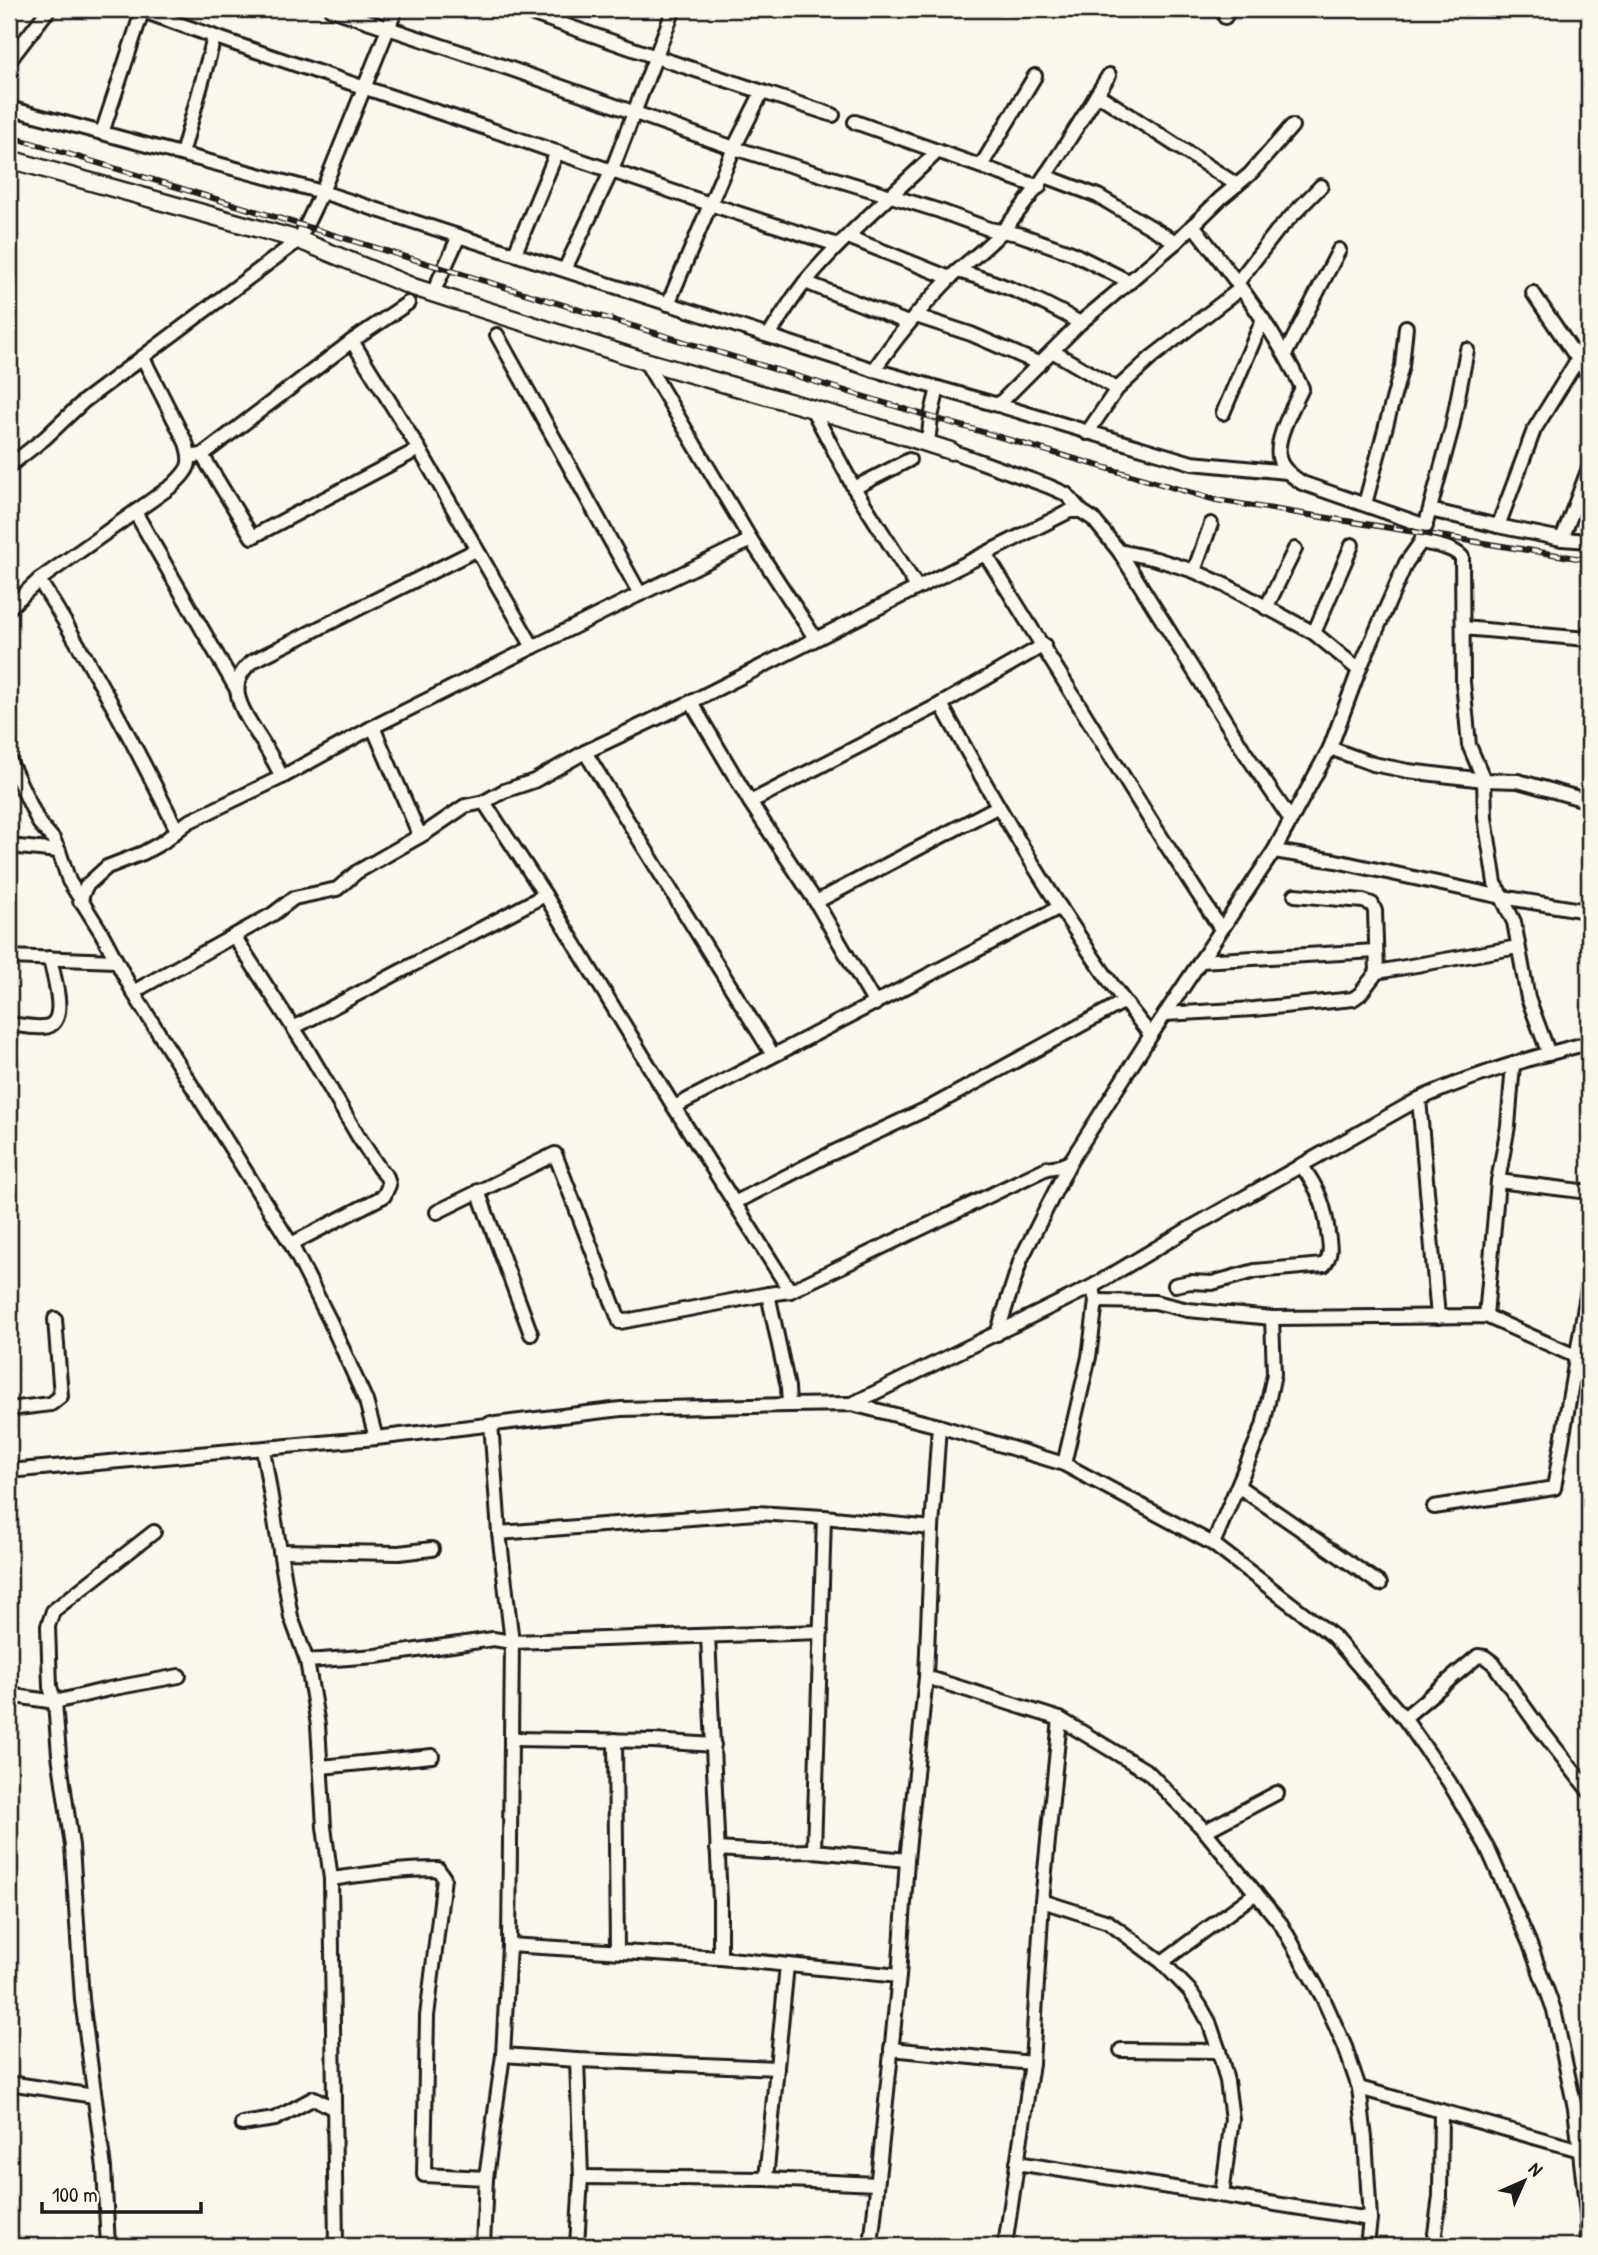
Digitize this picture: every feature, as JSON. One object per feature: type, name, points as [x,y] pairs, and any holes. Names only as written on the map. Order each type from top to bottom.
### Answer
[{"type":"main road","points":[[9,159],[299,240],[413,287],[645,361],[811,407],[951,451]]},
{"type":"street","points":[[9,61],[49,9]]},
{"type":"street","points":[[102,133],[141,9],[214,38],[711,206],[843,241],[954,275],[979,277],[1036,300],[1080,323]]},
{"type":"street","points":[[331,9],[734,148],[1002,232],[1018,234],[1072,253],[1130,282]]},
{"type":"street","points":[[9,466],[45,438],[84,401],[299,240],[322,192],[396,9]]},
{"type":"street","points":[[519,9],[833,116]]},
{"type":"street","points":[[565,269],[635,114],[674,9]]},
{"type":"street","points":[[181,154],[214,38]]},
{"type":"street","points":[[874,370],[912,319],[954,275],[1002,232],[1042,181],[1109,75]]},
{"type":"street","points":[[981,166],[1035,76]]},
{"type":"street","points":[[668,304],[734,148],[762,92]]},
{"type":"street","points":[[1097,94],[1237,185]]},
{"type":"street","points":[[9,108],[322,192],[874,370],[1192,463],[1287,472]]},
{"type":"street","points":[[855,122],[981,166],[1098,196],[1176,242]]},
{"type":"street","points":[[998,405],[1080,323],[1176,242],[1220,198],[1251,174],[1292,126]]},
{"type":"street","points":[[769,335],[805,282],[843,241],[938,150]]},
{"type":"street","points":[[514,253],[557,152]]},
{"type":"street","points":[[1087,433],[1117,389],[1239,286],[1277,231],[1321,187]]},
{"type":"street","points":[[1193,225],[1263,319],[1286,354],[1302,388],[1277,450],[1280,462],[1287,472],[1302,482],[1426,526]]},
{"type":"street","points":[[433,293],[459,236]]},
{"type":"street","points":[[1286,354],[1339,250]]},
{"type":"street","points":[[805,282],[912,319],[971,334],[1040,364]]},
{"type":"street","points":[[1533,293],[1589,376]]},
{"type":"street","points":[[9,608],[39,580],[173,485],[196,456],[408,303]]},
{"type":"street","points":[[1223,412],[1263,319]]},
{"type":"street","points":[[1365,504],[1402,366],[1406,327]]},
{"type":"street","points":[[496,335],[640,594]]},
{"type":"street","points":[[352,341],[419,449],[533,646]]},
{"type":"street","points":[[997,1334],[1021,1259],[1070,1161],[1274,851],[1330,748],[1359,670],[1406,563],[1422,542],[1452,428],[1467,350]]},
{"type":"street","points":[[1052,351],[1117,389]]},
{"type":"street","points":[[143,358],[186,443],[251,537],[419,449]]},
{"type":"street","points":[[1498,526],[1534,430],[1578,359]]},
{"type":"street","points":[[645,361],[751,540],[815,638]]},
{"type":"street","points":[[928,443],[938,388]]},
{"type":"street","points":[[811,407],[854,488],[917,587]]},
{"type":"street","points":[[951,451],[1066,494],[1081,511],[1093,519],[1118,551],[1245,754],[1291,820]]},
{"type":"street","points":[[854,488],[909,460]]},
{"type":"street","points":[[1562,539],[1589,468]]},
{"type":"street","points":[[1430,510],[1562,539],[1589,541]]},
{"type":"street","points":[[133,992],[273,914],[294,898],[337,889],[357,872],[420,836],[464,806],[484,802],[504,791],[534,781],[585,752],[691,702],[1070,511],[1081,511]]},
{"type":"street","points":[[135,512],[237,690]]},
{"type":"street","points":[[1194,571],[1211,524]]},
{"type":"street","points":[[80,901],[86,886],[107,867],[163,842],[188,822],[282,777],[373,727],[533,646],[751,540]]},
{"type":"street","points":[[1422,542],[1448,548],[1462,557],[1464,682],[1469,744],[1484,780],[1485,818],[1495,883],[1514,922],[1528,998],[1549,1054]]},
{"type":"street","points":[[1314,633],[1352,545]]},
{"type":"street","points":[[1266,608],[1295,549]]},
{"type":"street","points":[[282,777],[240,708],[237,690],[239,676],[253,661],[476,550]]},
{"type":"street","points":[[1118,551],[1194,571],[1229,587],[1314,633],[1359,670]]},
{"type":"street","points":[[986,555],[1154,826],[1222,929]]},
{"type":"street","points":[[39,580],[100,681],[177,830]]},
{"type":"street","points":[[1463,628],[1587,639],[1589,632]]},
{"type":"street","points":[[750,802],[941,704],[1044,645]]},
{"type":"street","points":[[691,702],[750,802],[816,902],[875,1004]]},
{"type":"street","points":[[941,704],[997,807],[1060,907],[1123,1002],[1151,1035]]},
{"type":"street","points":[[373,727],[420,836]]},
{"type":"street","points":[[1330,748],[1373,764],[1484,780],[1518,781],[1589,801]]},
{"type":"street","points":[[585,752],[773,1055]]},
{"type":"street","points":[[9,760],[39,824],[58,851],[69,881],[133,992],[291,1244],[366,1401],[376,1438]]},
{"type":"street","points":[[484,802],[545,895],[674,1107],[790,1290]]},
{"type":"street","points":[[816,902],[997,807]]},
{"type":"street","points":[[9,846],[58,851]]},
{"type":"street","points":[[1274,851],[1336,860],[1502,897],[1566,909],[1581,909],[1589,915]]},
{"type":"street","points":[[293,1028],[545,895]]},
{"type":"street","points":[[1165,1014],[1353,999],[1360,994],[1377,972],[1375,911],[1372,904],[1295,895]]},
{"type":"street","points":[[674,1107],[1060,907]]},
{"type":"street","points":[[234,936],[358,1136],[387,1177],[389,1185],[384,1196],[291,1244]]},
{"type":"street","points":[[1377,972],[1518,947]]},
{"type":"street","points":[[1200,961],[1376,951]]},
{"type":"street","points":[[9,957],[116,961]]},
{"type":"street","points":[[9,1024],[42,1028],[58,1018],[59,1005],[50,958]]},
{"type":"street","points":[[736,1202],[830,1154],[924,1111],[1123,1002]]},
{"type":"street","points":[[852,1405],[1093,1286],[1419,1099],[1513,1064],[1589,1043]]},
{"type":"street","points":[[1486,1316],[1498,1181],[1508,1126],[1513,1064]]},
{"type":"street","points":[[1419,1099],[1438,1317]]},
{"type":"street","points":[[437,1212],[555,1154],[620,1322],[790,1290],[1047,1168],[1070,1161]]},
{"type":"street","points":[[1175,1284],[1212,1283],[1255,1271],[1324,1265],[1331,1251],[1326,1210],[1311,1179],[1301,1166]]},
{"type":"street","points":[[1498,1181],[1589,1192]]},
{"type":"street","points":[[478,1191],[531,1334]]},
{"type":"street","points":[[1434,1507],[1554,1488],[1589,1283]]},
{"type":"street","points":[[1063,1464],[1089,1357],[1096,1301],[1093,1286]]},
{"type":"street","points":[[768,1294],[789,1405]]},
{"type":"street","points":[[1096,1301],[1156,1302],[1188,1310],[1272,1318],[1486,1316],[1575,1356],[1589,1373]]},
{"type":"street","points":[[1213,1544],[1263,1426],[1274,1374],[1272,1318]]},
{"type":"street","points":[[9,1409],[51,1404],[61,1396],[55,1319]]},
{"type":"street","points":[[9,1471],[376,1438],[621,1409],[789,1405],[852,1405],[939,1426],[1063,1464],[1213,1544],[1333,1636],[1404,1718],[1449,1782],[1487,1847],[1529,1942],[1555,2010],[1575,2108],[1588,2246]]},
{"type":"street","points":[[483,2246],[486,2178],[503,2055],[509,1945],[512,1642],[499,1533],[491,1423]]},
{"type":"street","points":[[870,2246],[899,1976],[907,1860],[926,1677],[939,1426]]},
{"type":"street","points":[[263,1449],[291,1617],[307,1661],[318,1725],[324,1827],[331,1880],[336,2246]]},
{"type":"street","points":[[1237,1486],[1380,1584]]},
{"type":"street","points":[[499,1533],[756,1513],[932,1528]]},
{"type":"street","points":[[814,1851],[824,1517]]},
{"type":"street","points":[[108,2246],[104,2168],[82,2000],[71,1836],[59,1755],[55,1702],[50,1687],[47,1626],[52,1611],[154,1532]]},
{"type":"street","points":[[280,1551],[399,1553],[432,1549]]},
{"type":"street","points":[[307,1661],[376,1656],[493,1639],[512,1642],[821,1632]]},
{"type":"street","points":[[708,1636],[718,1849],[719,1958]]},
{"type":"street","points":[[1404,1718],[1478,1656],[1485,1657],[1493,1663],[1589,1791]]},
{"type":"street","points":[[9,1695],[55,1702],[179,1676]]},
{"type":"street","points":[[926,1677],[1060,1719],[1148,1772],[1205,1832],[1281,1924],[1323,1998],[1345,2046],[1359,2088],[1370,2219],[1367,2246]]},
{"type":"street","points":[[1004,2246],[1032,2063],[1042,1901],[1060,1719]]},
{"type":"street","points":[[511,1739],[714,1745]]},
{"type":"street","points":[[615,1740],[617,1951]]},
{"type":"street","points":[[321,1767],[432,1756]]},
{"type":"street","points":[[1205,1832],[1277,1793]]},
{"type":"street","points":[[718,1849],[814,1851],[907,1860]]},
{"type":"street","points":[[331,1880],[425,1869],[438,1869],[444,1878],[427,2016],[424,2175],[486,2178]]},
{"type":"street","points":[[1163,1962],[1256,1893]]},
{"type":"street","points":[[1042,1901],[1108,1922],[1163,1962],[1200,2006],[1219,2051],[1227,2081],[1232,2119],[1222,2195]]},
{"type":"street","points":[[509,1945],[719,1958],[899,1976]]},
{"type":"street","points":[[766,2179],[787,1965]]},
{"type":"street","points":[[891,2049],[1032,2063]]},
{"type":"street","points":[[1121,2050],[1219,2051]]},
{"type":"street","points":[[503,2055],[777,2068]]},
{"type":"street","points":[[577,2246],[580,2177],[578,2060]]},
{"type":"street","points":[[9,2083],[94,2096]]},
{"type":"street","points":[[1359,2088],[1580,2150]]},
{"type":"street","points":[[242,2124],[275,2119],[314,2098],[334,2109]]},
{"type":"street","points":[[1434,2241],[1440,2196],[1441,2111]]},
{"type":"street","points":[[1017,2163],[1370,2219]]},
{"type":"street","points":[[580,2177],[766,2179],[877,2184]]},
{"type":"railway","points":[[9,136],[931,417],[1216,500],[1589,560]]}]
